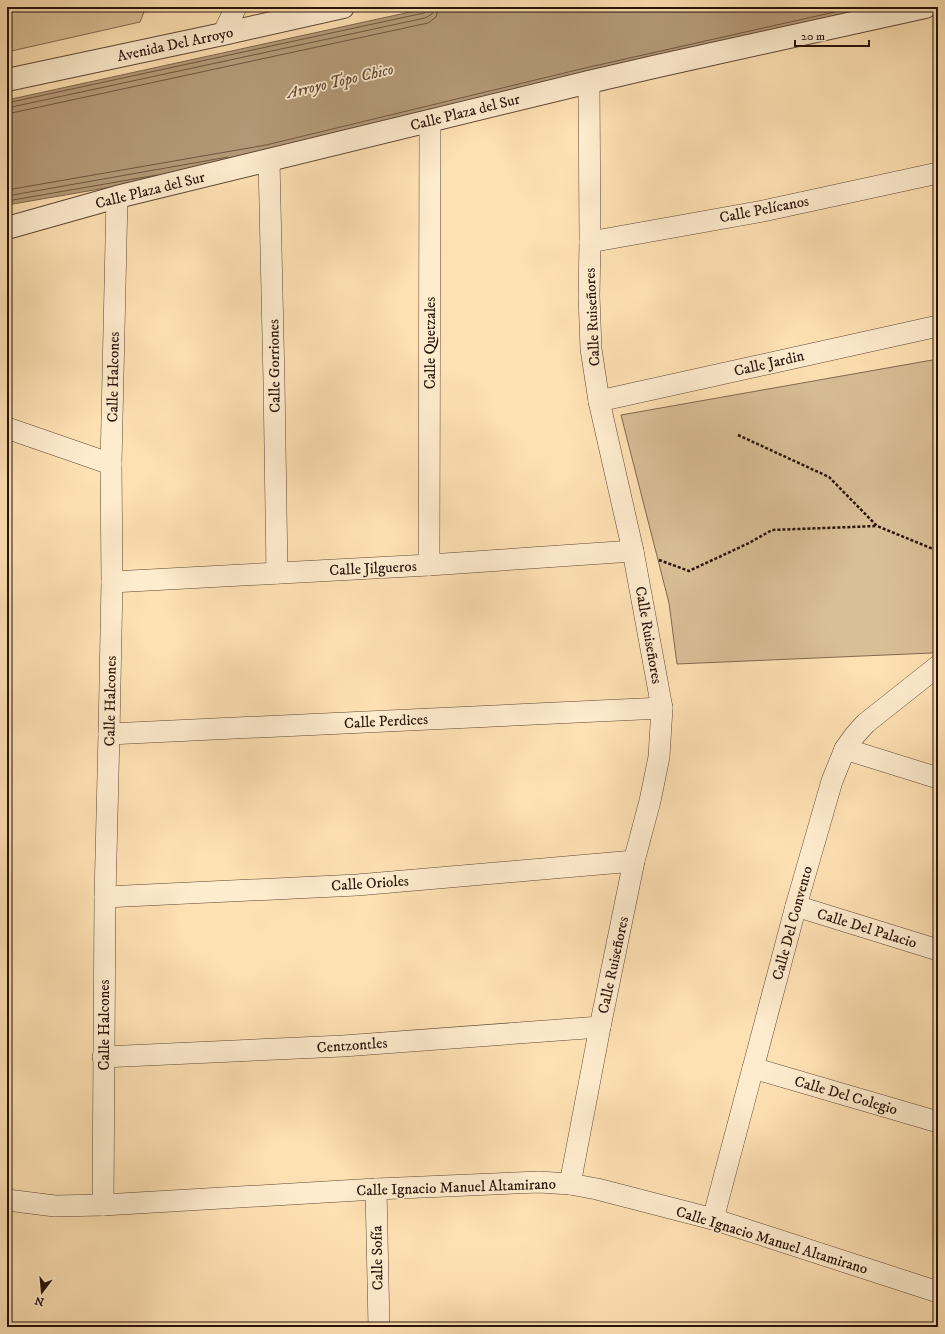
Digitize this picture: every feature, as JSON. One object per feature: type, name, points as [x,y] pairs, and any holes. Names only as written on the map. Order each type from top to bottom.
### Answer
[{"type":"street","points":[[224,34],[236,7]]},
{"type":"street","name":"Avenida Del Arroyo","points":[[7,80],[343,7]]},
{"type":"street","name":"Calle Plaza del Sur","points":[[7,228],[117,198],[589,82],[925,7]]},
{"type":"street","name":"Calle Ruiseñores","points":[[570,1184],[634,861],[650,801],[659,757],[662,708],[633,551],[599,401],[591,349],[589,296],[589,82]]},
{"type":"street","name":"Calle Quetzales","points":[[429,565],[430,121]]},
{"type":"street","name":"Calle Gorriones","points":[[269,160],[277,572]]},
{"type":"street","name":"Calle Pelícanos","points":[[590,242],[763,210],[938,173]]},
{"type":"street","name":"Calle Halcones","points":[[103,1205],[105,897],[110,734],[112,582],[111,464],[117,198]]},
{"type":"street","name":"Calle Jardin","points":[[599,401],[937,322]]},
{"type":"street","points":[[7,428],[111,464]]},
{"type":"street","name":"Calle Jilgueros","points":[[112,582],[429,565],[633,551]]},
{"type":"street","name":"Calle Del Convento","points":[[713,1219],[796,906],[832,781],[845,749],[866,723],[938,666]]},
{"type":"street","name":"Calle Perdices","points":[[110,734],[662,708]]},
{"type":"street","points":[[845,749],[938,778]]},
{"type":"street","name":"Calle Orioles","points":[[105,897],[357,885],[634,861]]},
{"type":"street","name":"Calle Del Palacio","points":[[796,906],[938,950]]},
{"type":"street","name":"Centzontles","points":[[103,1057],[343,1046],[600,1027]]},
{"type":"street","name":"Calle Del Colegio","points":[[753,1068],[938,1122]]},
{"type":"street","name":"Calle Ignacio Manuel Altamirano","points":[[7,1200],[55,1206],[103,1205],[376,1189],[539,1182],[570,1184],[597,1189],[713,1219],[938,1292]]},
{"type":"street","name":"Calle Sofía","points":[[376,1189],[379,1327]]},
{"type":"path","points":[[738,435],[829,477],[877,526],[938,551]]},
{"type":"path","points":[[633,551],[689,571],[749,543],[772,530],[877,526]]},
{"type":"shaded area","points":[[7,7],[146,7],[140,22],[7,52]]},
{"type":"shaded area","points":[[938,359],[938,648],[932,653],[677,664],[669,603],[621,415]]},
{"type":"water","name":"Arroyo Topo Chico","points":[[433,7],[926,7],[269,160],[7,205],[7,100]]}]
